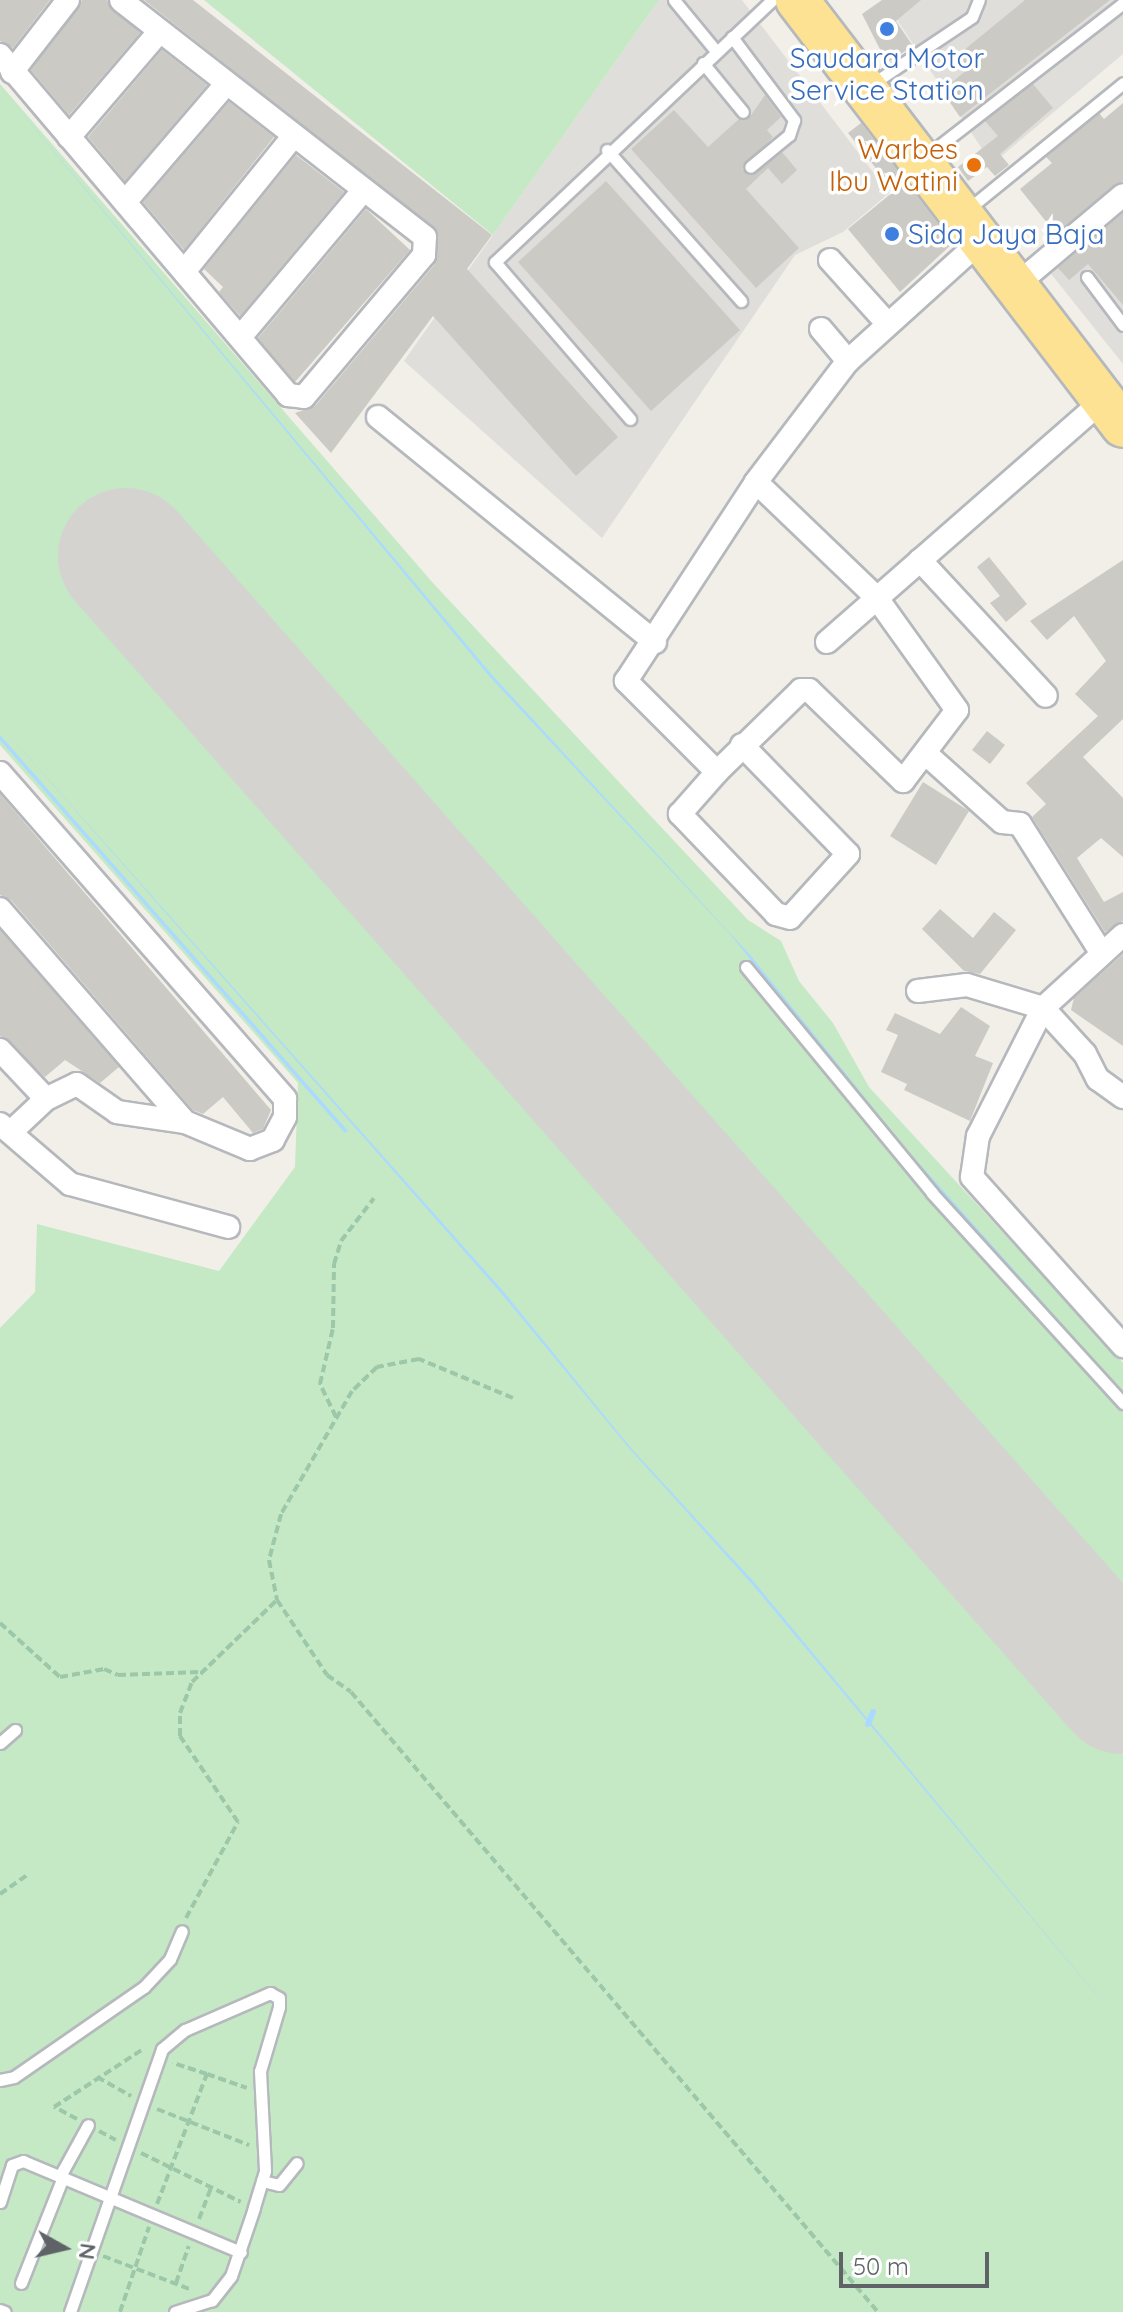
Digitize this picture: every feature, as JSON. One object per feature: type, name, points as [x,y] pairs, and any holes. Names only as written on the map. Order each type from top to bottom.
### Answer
[{"type":"highway","points":[[798,3],[1015,286],[1113,406]]},
{"type":"street","points":[[68,0],[6,64],[125,202],[187,268],[288,395],[304,397],[428,249],[425,237],[291,139],[121,0]]},
{"type":"street","points":[[69,137],[159,32]]},
{"type":"street","points":[[125,202],[226,84]]},
{"type":"street","points":[[187,268],[291,139]]},
{"type":"street","points":[[242,335],[363,191]]},
{"type":"street","points":[[1015,286],[1123,195]]},
{"type":"street","points":[[717,772],[628,687],[756,482],[848,361],[970,228]]},
{"type":"street","points":[[830,260],[886,322]]},
{"type":"street","points":[[821,329],[848,361]]},
{"type":"street","points":[[827,642],[920,560],[1113,406]]},
{"type":"street","points":[[378,417],[655,642]]},
{"type":"street","points":[[742,745],[848,854],[790,918],[776,914],[680,814],[717,772],[742,745],[786,698],[809,690],[903,781],[956,713],[956,703],[876,597],[756,482]]},
{"type":"street","points":[[920,560],[1046,696]]},
{"type":"street","points":[[925,753],[1002,822],[1020,824],[1101,952]]},
{"type":"street","points":[[0,773],[285,1099],[281,1129],[263,1148],[228,1142],[185,1122],[117,1112],[83,1085],[46,1099],[6,1127],[32,1157],[70,1184],[228,1227]]},
{"type":"street","points":[[0,909],[185,1122]]},
{"type":"street","points":[[1123,935],[1043,1008],[978,1136],[972,1177],[1123,1346]]},
{"type":"street","points":[[918,991],[967,985],[1043,1008],[1085,1054],[1098,1079],[1123,1097]]},
{"type":"street","points":[[0,1050],[46,1099]]},
{"type":"lane","points":[[674,0],[716,51]]},
{"type":"lane","points":[[865,89],[972,17],[979,0]]},
{"type":"lane","points":[[630,419],[495,262],[607,150],[732,37],[798,3]]},
{"type":"lane","points":[[919,161],[1123,3]]},
{"type":"lane","points":[[732,37],[790,110],[793,129],[750,167]]},
{"type":"lane","points":[[703,63],[743,112]]},
{"type":"lane","points":[[970,228],[1123,83]]},
{"type":"lane","points":[[607,150],[741,301]]},
{"type":"lane","points":[[1087,277],[1123,325]]},
{"type":"lane","points":[[746,967],[932,1193],[1123,1403]]},
{"type":"lane","points":[[0,1743],[15,1730]]},
{"type":"lane","points":[[0,2080],[14,2077],[144,1987],[178,1945],[182,1931]]},
{"type":"lane","points":[[70,2312],[159,2058],[168,2041],[185,2030],[275,1995],[276,2028],[260,2071],[262,2181],[241,2252],[213,2298],[175,2312]]},
{"type":"lane","points":[[21,2283],[62,2177],[88,2125]]},
{"type":"lane","points":[[0,2202],[17,2161],[241,2252]]},
{"type":"lane","points":[[262,2181],[279,2185],[297,2163]]},
{"type":"path","points":[[337,1418],[320,1384],[333,1328],[334,1264],[341,1241],[374,1198]]},
{"type":"path","points":[[513,1398],[419,1359],[377,1367],[352,1391],[281,1514],[269,1560],[277,1600],[327,1675],[351,1692],[878,2312]]},
{"type":"path","points":[[182,1931],[238,1822],[180,1736],[180,1713],[200,1672],[277,1600]]},
{"type":"path","points":[[0,1623],[60,1677],[104,1669],[118,1675],[200,1672]]},
{"type":"path","points":[[0,1894],[27,1875]]},
{"type":"path","points":[[159,2058],[260,2093]]},
{"type":"path","points":[[120,2312],[207,2074]]},
{"type":"path","points":[[97,2077],[143,2103],[263,2151]]},
{"type":"path","points":[[91,2252],[213,2298]]},
{"type":"shaded area","points":[[659,0],[742,0],[889,193],[843,232],[795,255],[602,538],[404,361]]},
{"type":"shaded area","points":[[884,0],[1123,0],[1123,54],[992,164]]},
{"type":"shaded area","points":[[1123,206],[1123,364],[1048,270]]},
{"type":"green space","points":[[204,0],[659,0],[493,235]]},
{"type":"green space","points":[[0,84],[433,583],[748,920],[781,941],[799,981],[833,1023],[869,1087],[1123,1363],[1123,1617],[160,527],[91,585],[1123,1755],[1123,2312],[0,2312],[0,1328],[35,1292],[37,1224],[219,1271],[295,1167],[298,1083],[0,745]]},
{"type":"water","points":[[0,87],[492,675],[751,956],[908,1151],[1123,1392],[923,1172],[730,934],[490,677]]},
{"type":"water","points":[[0,725],[503,1291],[630,1447],[754,1582],[1123,2027],[752,1584],[629,1448],[501,1293]]},
{"type":"water","points":[[0,735],[348,1131],[345,1133],[0,740]]},
{"type":"building","points":[[0,0],[50,0],[13,48],[0,41]]},
{"type":"building","points":[[82,0],[107,0],[140,33],[69,115],[31,70]]},
{"type":"building","points":[[144,0],[193,0],[492,235],[467,269],[618,437],[576,476],[433,316],[331,453],[295,413],[315,406],[435,264],[438,232]]},
{"type":"building","name":"Saudara Motor Service Station","points":[[882,0],[921,0],[896,21],[913,46],[887,63],[862,14]]},
{"type":"building","points":[[1025,0],[1110,0],[960,117],[942,91],[969,68],[958,55]]},
{"type":"building","points":[[162,50],[207,85],[125,181],[88,137]]},
{"type":"building","points":[[1033,84],[1053,108],[1000,154],[1009,165],[995,176],[987,167],[968,181],[958,167],[998,136],[985,121]]},
{"type":"building","points":[[765,95],[781,117],[767,130],[773,137],[742,169],[752,175],[782,152],[797,170],[782,184],[768,168],[746,189],[799,248],[756,288],[631,149],[674,110],[708,147],[739,119],[749,118]]},
{"type":"building","points":[[229,102],[274,137],[184,250],[143,202]]},
{"type":"building","points":[[1123,103],[1123,181],[1056,234],[1020,189],[1052,163],[1046,157],[1099,113],[1104,119]]},
{"type":"building","name":"Sida Jaya Baja","points":[[861,123],[953,243],[900,292],[848,229],[894,191],[848,133]]},
{"type":"building","points":[[296,155],[344,192],[240,316],[219,292],[223,287],[204,269]]},
{"type":"building","points":[[606,181],[740,330],[651,411],[518,262]]},
{"type":"building","points":[[366,209],[410,250],[295,382],[258,338]]},
{"type":"building","points":[[1123,213],[1123,305],[1088,264],[1069,280],[1058,268]]},
{"type":"building","points":[[989,557],[1027,604],[1006,622],[990,603],[1000,596],[977,567]]},
{"type":"building","points":[[1123,560],[1123,719],[1083,757],[1123,798],[1123,857],[1101,838],[1077,858],[1104,902],[1123,892],[1123,921],[1105,932],[1032,817],[1046,804],[1026,783],[1098,716],[1075,694],[1106,661],[1074,616],[1047,640],[1030,621]]},
{"type":"building","points":[[987,731],[1005,745],[990,764],[972,750]]},
{"type":"building","points":[[923,782],[969,811],[936,865],[890,836]]},
{"type":"building","points":[[0,794],[271,1110],[263,1129],[253,1133],[223,1097],[203,1114],[193,1110],[11,900],[0,895]]},
{"type":"building","points":[[940,909],[973,938],[994,912],[1016,930],[980,974],[964,971],[922,929]]},
{"type":"building","points":[[0,930],[119,1067],[100,1083],[65,1060],[45,1077],[0,1036]]},
{"type":"building","points":[[1123,954],[1123,1046],[1071,1010],[1074,998]]},
{"type":"building","points":[[961,1007],[990,1026],[975,1056],[993,1063],[970,1121],[904,1090],[907,1084],[881,1072],[898,1035],[886,1030],[895,1013],[940,1034]]},
{"type":"waterway","points":[[868,1724],[873,1712]]},
{"type":"runway","points":[[126,556],[1123,1686]]},
{"type":"place","name":"Saudara Motor Service Station","points":[[887,29]]},
{"type":"place","name":"Warbes Ibu Watini","points":[[974,165]]},
{"type":"place","name":"Sida Jaya Baja","points":[[892,234]]}]
